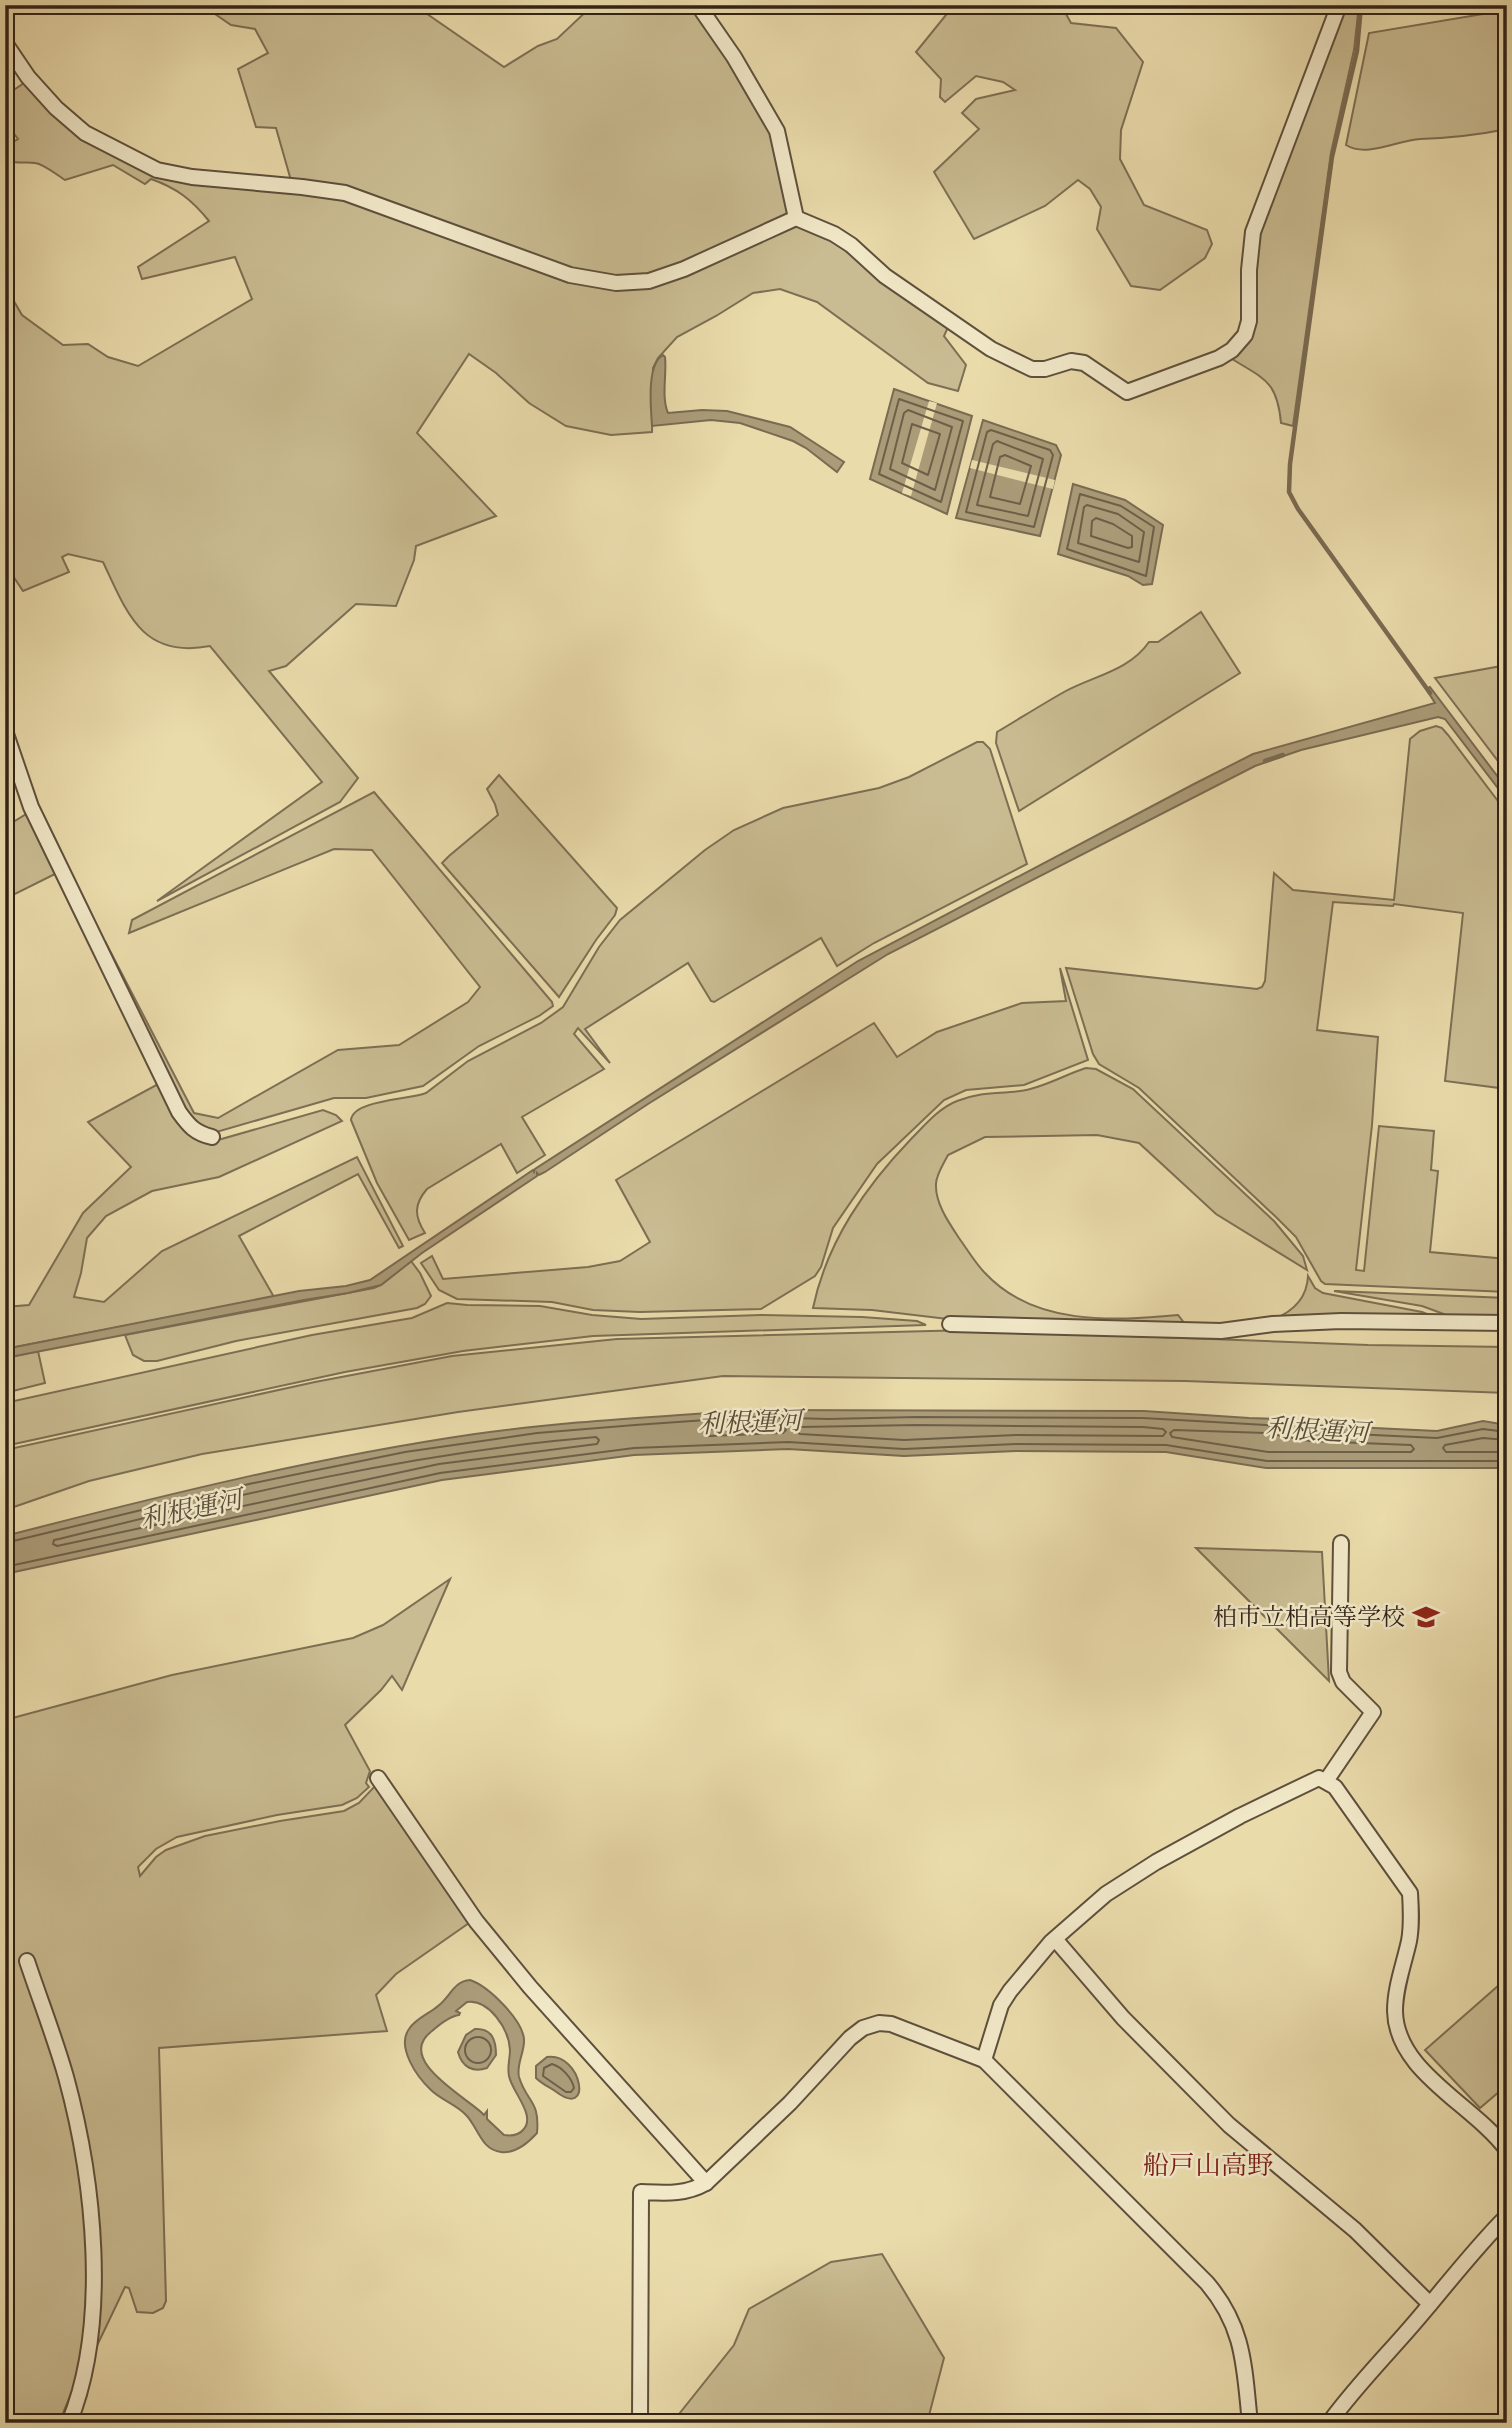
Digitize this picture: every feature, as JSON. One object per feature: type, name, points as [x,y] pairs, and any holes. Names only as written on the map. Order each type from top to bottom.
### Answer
[{"type":"street","points":[[698,5],[734,57],[777,131],[796,218]]},
{"type":"street","points":[[5,43],[28,77],[56,108],[85,133],[157,170],[192,177],[345,193],[570,275],[616,283],[649,281],[684,270],[796,218],[843,240],[886,276],[991,349],[1032,369],[1045,369],[1070,361],[1084,363],[1127,392],[1191,369],[1232,350],[1245,335],[1249,321],[1249,270],[1253,232],[1339,5]]},
{"type":"street","points":[[5,731],[31,807],[161,1077],[190,1128],[200,1135],[212,1137]]},
{"type":"street","points":[[950,1324],[1221,1331],[1273,1324],[1341,1321],[1507,1323]]},
{"type":"street","points":[[1326,1781],[1373,1712],[1343,1682],[1339,1672],[1341,1543]]},
{"type":"street","points":[[378,1778],[476,1920],[530,1987],[706,2183]]},
{"type":"street","points":[[984,2060],[1001,2005],[1010,1991],[1055,1939],[1106,1894],[1156,1862],[1306,1783],[1319,1779],[1335,1787],[1410,1893],[1412,1914],[1409,1938],[1395,2009],[1396,2027],[1402,2042],[1419,2068],[1495,2134],[1507,2150]]},
{"type":"street","points":[[1055,1939],[1122,2018],[1229,2125],[1355,2230],[1430,2304]]},
{"type":"street","points":[[27,1962],[68,2087],[82,2144],[91,2227],[93,2309],[89,2351],[69,2423]]},
{"type":"street","points":[[640,2423],[641,2192],[677,2193],[694,2190],[706,2183],[790,2103],[850,2038],[863,2028],[879,2023],[891,2024],[984,2060],[1219,2297],[1234,2323],[1241,2349],[1250,2423]]},
{"type":"street","points":[[1329,2423],[1346,2399],[1507,2216]]},
{"type":"shaded area","points":[[202,5],[414,5],[504,67],[538,46],[557,39],[593,5],[694,5],[771,117],[792,217],[654,276],[593,278],[292,184],[276,128],[256,127],[238,69],[268,53],[255,29],[231,25]]},
{"type":"shaded area","points":[[954,5],[994,5],[996,9],[1000,5],[1061,5],[1071,23],[1116,28],[1143,62],[1121,130],[1120,159],[1144,205],[1207,230],[1212,244],[1205,258],[1160,290],[1131,286],[1097,229],[1101,207],[1090,189],[1078,180],[1045,206],[974,239],[934,172],[979,129],[962,113],[976,99],[1015,90],[1003,82],[976,76],[945,102],[940,97],[941,79],[916,52]]},
{"type":"shaded area","points":[[1343,5],[1359,5],[1354,50],[1331,153],[1293,426],[1281,423],[1276,397],[1266,382],[1229,357],[1245,340],[1255,242]]},
{"type":"shaded area","points":[[1507,10],[1507,129],[1411,140],[1363,150],[1346,145],[1369,33]]},
{"type":"shaded area","points":[[27,81],[128,161],[345,197],[488,251],[635,284],[795,221],[823,233],[949,325],[944,336],[966,365],[958,391],[928,383],[817,302],[780,289],[753,293],[677,337],[658,358],[653,368],[652,432],[611,435],[566,426],[529,403],[496,373],[469,354],[417,433],[496,516],[416,546],[414,560],[396,606],[356,604],[286,666],[269,671],[358,778],[340,802],[157,901],[322,782],[210,646],[168,646],[153,639],[140,628],[120,598],[103,562],[68,554],[62,557],[69,572],[23,591],[5,564],[5,286],[22,315],[63,345],[88,344],[108,357],[138,366],[252,299],[235,257],[142,279],[138,267],[209,221],[176,191],[151,179],[145,184],[113,165],[65,180],[39,164],[11,161],[5,147],[18,139],[5,122],[5,96]]},
{"type":"shaded area","points":[[1201,612],[1240,673],[1019,811],[996,743],[997,732],[1064,692],[1121,666],[1141,652],[1149,642],[1158,642]]},
{"type":"shaded area","points":[[1507,665],[1507,773],[1435,678]]},
{"type":"shaded area","points":[[1436,726],[1448,735],[1507,813],[1507,1089],[1445,1081],[1463,913],[1394,904],[1333,902],[1317,1030],[1378,1037],[1372,1125],[1356,1270],[1364,1271],[1379,1126],[1434,1131],[1431,1170],[1438,1171],[1430,1252],[1507,1259],[1507,1292],[1325,1284],[1296,1237],[1277,1218],[1139,1088],[1099,1064],[1093,1054],[1066,968],[1257,989],[1262,987],[1265,981],[1274,873],[1293,890],[1394,900],[1410,739],[1420,731]]},
{"type":"shaded area","points":[[977,742],[983,742],[990,749],[1027,864],[874,943],[837,966],[821,938],[714,1002],[688,963],[585,1029],[610,1063],[578,1028],[574,1034],[604,1069],[522,1117],[545,1155],[517,1173],[501,1144],[427,1189],[417,1210],[425,1233],[409,1240],[377,1183],[351,1120],[354,1113],[371,1105],[426,1093],[468,1061],[541,1023],[563,1007],[599,947],[620,920],[705,850],[734,830],[783,808],[879,788],[909,777]]},
{"type":"shaded area","points":[[499,775],[617,908],[615,915],[559,997],[442,863],[498,815],[487,789]]},
{"type":"shaded area","points":[[374,792],[553,1006],[539,1016],[479,1046],[423,1086],[366,1098],[334,1098],[213,1133],[199,1129],[179,1102],[103,948],[106,943],[194,1113],[218,1118],[338,1050],[399,1045],[468,1002],[480,987],[372,850],[334,849],[129,933],[132,920]]},
{"type":"shaded area","points":[[28,813],[57,873],[5,899],[5,827]]},
{"type":"shaded area","points":[[1060,968],[1088,1060],[1024,1085],[966,1090],[944,1100],[877,1164],[833,1228],[821,1267],[815,1276],[761,1309],[640,1312],[593,1310],[552,1302],[457,1299],[439,1290],[421,1263],[432,1256],[443,1279],[588,1267],[620,1261],[650,1242],[616,1180],[874,1023],[897,1057],[937,1032],[1022,1003],[1066,1001]]},
{"type":"shaded area","points":[[1086,1068],[1096,1069],[1133,1089],[1274,1221],[1303,1256],[1307,1270],[1216,1214],[1139,1143],[1097,1135],[985,1137],[948,1155],[939,1173],[936,1191],[947,1219],[985,1273],[1005,1290],[1027,1303],[1050,1311],[1101,1318],[1178,1315],[1185,1324],[956,1320],[872,1310],[813,1308],[828,1260],[850,1216],[879,1175],[933,1117],[950,1104],[965,1098],[1028,1090]]},
{"type":"shaded area","points":[[160,1083],[211,1142],[323,1110],[336,1115],[342,1121],[219,1177],[152,1191],[106,1216],[87,1238],[74,1297],[104,1302],[162,1251],[357,1157],[403,1246],[399,1248],[358,1174],[239,1236],[274,1297],[5,1349],[5,1307],[29,1305],[83,1213],[131,1167],[88,1122]]},
{"type":"shaded area","points":[[411,1261],[431,1296],[425,1304],[417,1308],[236,1341],[157,1361],[144,1361],[133,1355],[125,1335],[374,1288]]},
{"type":"shaded area","points":[[1308,1276],[1315,1288],[1323,1293],[1422,1312],[1435,1317],[1274,1319],[1298,1303],[1305,1291]]},
{"type":"shaded area","points":[[1334,1291],[1507,1298],[1507,1320],[1449,1316],[1422,1306]]},
{"type":"shaded area","points":[[447,1303],[540,1306],[592,1315],[641,1319],[761,1315],[862,1317],[917,1321],[926,1325],[593,1336],[463,1351],[345,1372],[5,1446],[5,1403],[312,1335],[412,1318]]},
{"type":"shaded area","points":[[971,1330],[1368,1345],[1507,1347],[1507,1393],[1185,1381],[723,1376],[458,1412],[202,1454],[89,1481],[5,1510],[5,1450],[315,1382],[452,1356],[617,1339]]},
{"type":"shaded area","points":[[38,1351],[45,1383],[5,1393],[5,1358]]},
{"type":"shaded area","points":[[1196,1548],[1322,1552],[1329,1681]]},
{"type":"shaded area","points":[[450,1579],[402,1690],[392,1676],[345,1725],[370,1771],[366,1783],[369,1787],[357,1798],[342,1805],[277,1815],[177,1837],[156,1849],[138,1867],[140,1876],[156,1857],[166,1850],[205,1836],[344,1811],[359,1803],[376,1785],[469,1923],[396,1974],[376,1995],[387,2031],[159,2048],[166,2301],[163,2308],[153,2313],[137,2312],[129,2288],[125,2287],[94,2352],[83,2351],[73,2389],[59,2423],[5,2423],[5,1720],[172,1675],[353,1638],[383,1625]]},
{"type":"shaded area","points":[[1507,1978],[1507,2085],[1480,2108],[1425,2050]]},
{"type":"shaded area","points":[[882,2254],[944,2358],[927,2423],[665,2423],[679,2414],[734,2345],[749,2309],[831,2262]]},
{"type":"water","points":[[663,355],[668,413],[727,411],[790,427],[844,462],[837,472],[793,441],[740,423],[711,420],[652,426],[652,377],[658,360]]},
{"type":"water","points":[[894,389],[972,416],[947,514],[870,479]]},
{"type":"water","points":[[983,420],[1056,445],[1061,455],[1040,536],[956,518]]},
{"type":"water","points":[[1073,484],[1125,500],[1163,525],[1152,584],[1143,585],[1128,576],[1058,554]]},
{"type":"water","points":[[1430,687],[1507,789],[1507,800],[1445,719],[1438,717],[1301,750],[1255,766],[888,954],[648,1104],[545,1172],[539,1175],[537,1173],[537,1176],[422,1253],[381,1285],[5,1358],[5,1349],[299,1291],[346,1286],[370,1280],[533,1170],[534,1172],[858,961],[1253,754],[1435,703],[1426,689]]},
{"type":"water","name":"利根運河","points":[[749,1410],[1144,1411],[1282,1419],[1311,1425],[1437,1431],[1483,1421],[1507,1425],[1507,1468],[1266,1468],[1166,1452],[1016,1451],[904,1456],[788,1449],[634,1455],[442,1480],[5,1574],[5,1536],[239,1479],[357,1454],[475,1434]]},
{"type":"water","points":[[465,1981],[477,1983],[494,1996],[511,2013],[522,2031],[524,2044],[519,2077],[537,2114],[537,2133],[517,2150],[501,2152],[484,2143],[466,2115],[435,2093],[414,2070],[407,2053],[406,2036],[412,2025]],"holes":[[[467,2002],[483,2005],[496,2017],[509,2042],[509,2076],[527,2118],[527,2124],[517,2134],[504,2135],[487,2119],[487,2111],[484,2115],[438,2078],[422,2054],[422,2042],[432,2031],[459,2015],[456,2011]]]},
{"type":"water","points":[[475,2029],[489,2033],[495,2044],[496,2055],[487,2068],[473,2069],[465,2065],[458,2052],[466,2035]]},
{"type":"water","points":[[547,2057],[559,2058],[575,2073],[579,2092],[575,2098],[567,2098],[536,2078],[536,2066]]},
{"type":"pier","points":[[929,401],[937,403],[911,496],[902,493]]},
{"type":"pier","points":[[972,460],[1055,480],[1053,489],[970,468]]},
{"type":"waterway","points":[[1361,5],[1357,51],[1332,157],[1290,464],[1289,492],[1298,509],[1430,693]]},
{"type":"waterway","points":[[1265,761],[1283,755]]},
{"type":"place","name":"柏市立柏高等学校","points":[[1426,1617]]},
{"type":"district","name":"船戸山高野","points":[[1208,2165]]}]
